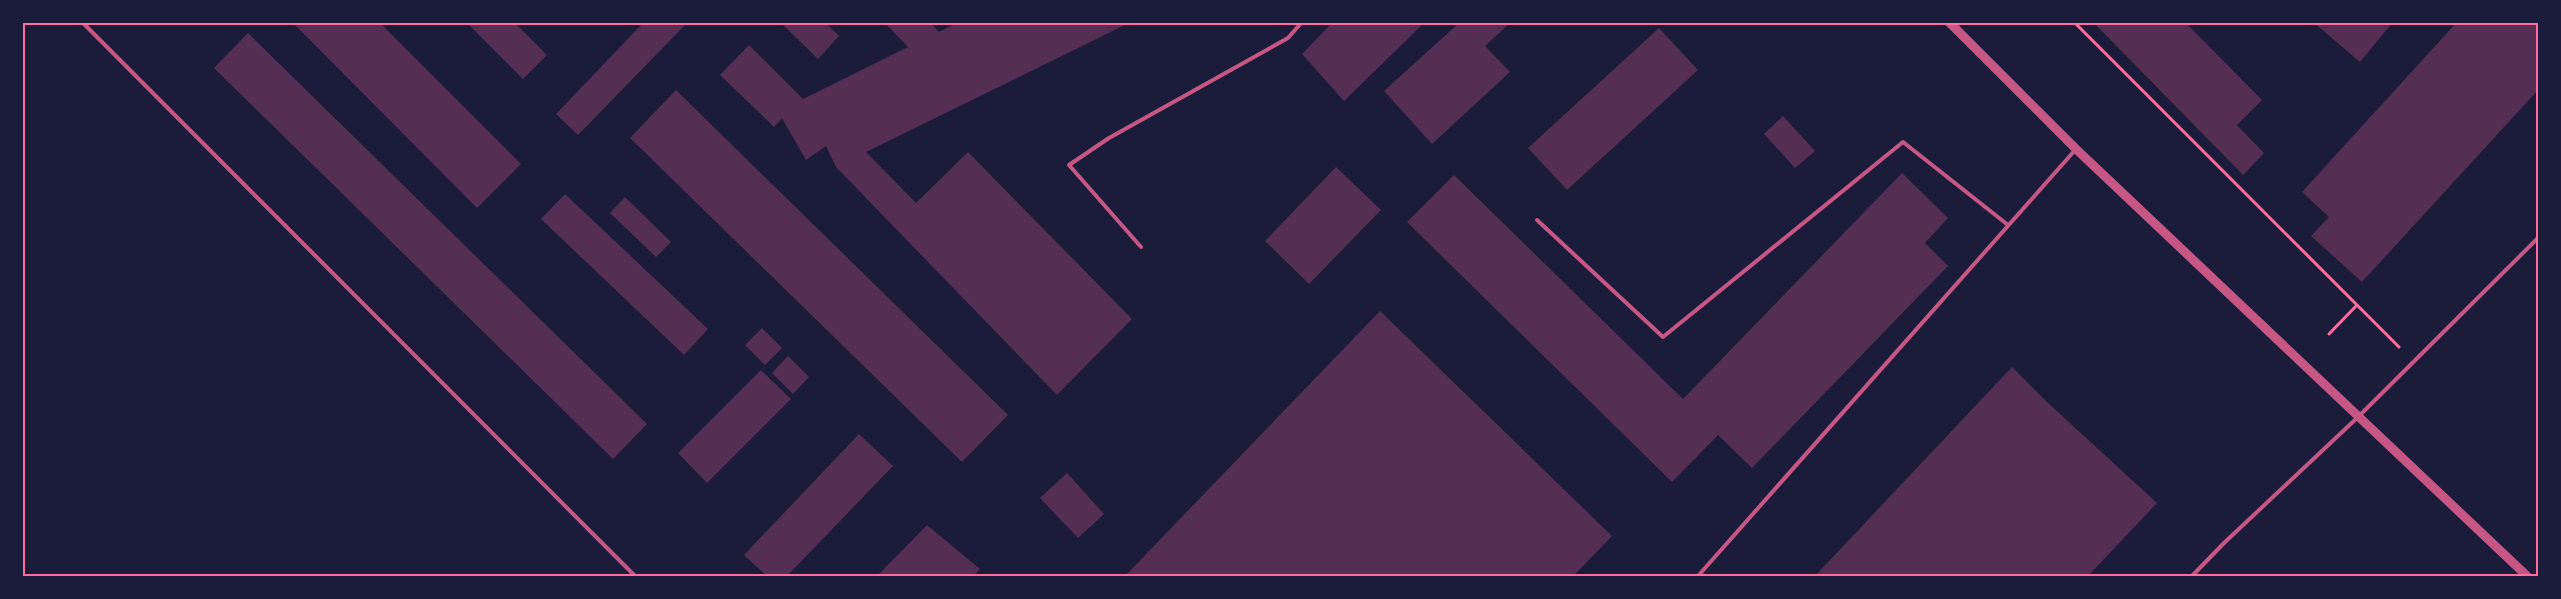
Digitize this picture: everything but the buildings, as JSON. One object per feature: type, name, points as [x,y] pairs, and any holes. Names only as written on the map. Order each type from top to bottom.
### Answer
[{"type":"street","points":[[1950,22],[2076,149],[2524,576]]},
{"type":"lane","points":[[82,22],[635,576]]},
{"type":"lane","points":[[1141,246],[1069,165],[1109,138],[1288,38],[1302,22]]},
{"type":"lane","points":[[1537,220],[1663,337],[1903,142],[2008,226]]},
{"type":"lane","points":[[1698,576],[2076,149]]},
{"type":"lane","points":[[2192,576],[2224,543],[2357,418],[2538,238]]},
{"type":"path","points":[[2074,22],[2414,362]]},
{"type":"path","points":[[2329,334],[2357,305]]}]
